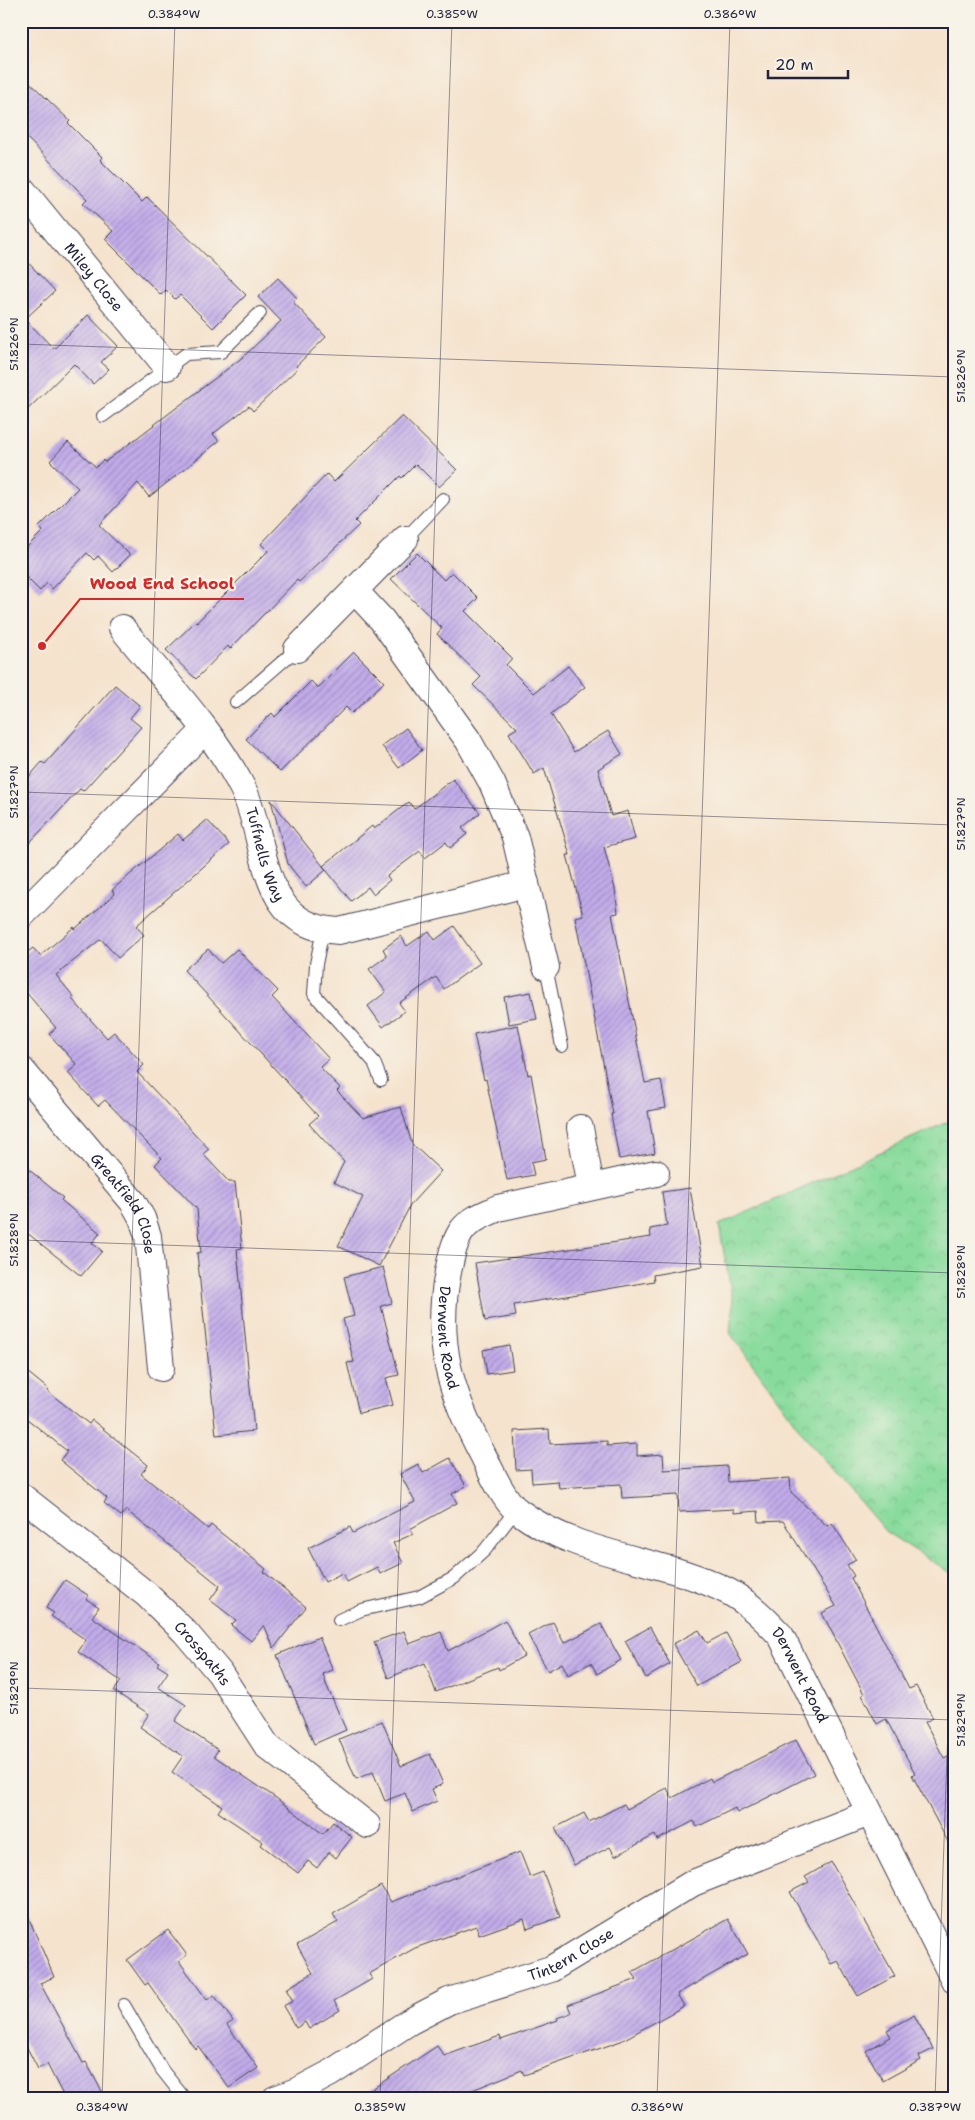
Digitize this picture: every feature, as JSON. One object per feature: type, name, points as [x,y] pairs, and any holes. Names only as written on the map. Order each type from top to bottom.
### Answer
[{"type":"street","name":"Miley Close","points":[[21,188],[167,366]]},
{"type":"street","points":[[297,649],[405,539]]},
{"type":"street","points":[[355,591],[382,620],[468,740],[492,783],[515,836],[546,967]]},
{"type":"street","name":"Tuffnells Way","points":[[122,628],[205,730],[243,790],[271,878],[281,900],[293,915],[323,930],[339,931],[526,884]]},
{"type":"street","points":[[21,916],[205,730]]},
{"type":"street","name":"Greatfield Close","points":[[21,1069],[133,1202],[142,1218],[148,1236],[161,1368]]},
{"type":"street","points":[[578,1120],[591,1186]]},
{"type":"street","name":"Derwent Road","points":[[656,1173],[498,1208],[483,1215],[463,1230],[453,1250],[446,1281],[444,1315],[446,1359],[456,1399],[494,1477],[516,1510],[556,1535],[592,1548],[704,1580],[731,1593],[758,1612],[781,1636],[954,1980]]},
{"type":"street","name":"Crosspaths","points":[[21,1496],[146,1594],[185,1632],[219,1672],[267,1746],[367,1825]]},
{"type":"street","name":"Tintern Close","points":[[275,2099],[299,2090],[330,2074],[409,2022],[449,2001],[551,1969],[693,1883],[869,1813]]},
{"type":"lane","points":[[103,416],[167,366],[186,354],[220,352],[260,313]]},
{"type":"lane","points":[[405,539],[443,499]]},
{"type":"lane","points":[[236,702],[297,649]]},
{"type":"lane","points":[[323,930],[316,964],[314,994],[374,1062],[381,1080]]},
{"type":"lane","points":[[546,967],[562,1046]]},
{"type":"lane","points":[[339,1620],[362,1610],[418,1596],[454,1578],[485,1550],[516,1510]]},
{"type":"lane","points":[[124,2005],[162,2070],[184,2099]]},
{"type":"green space","points":[[954,1119],[954,1575],[886,1532],[809,1442],[730,1333],[733,1302],[719,1225]]},
{"type":"building","points":[[21,74],[70,121],[68,123],[102,157],[100,160],[142,202],[147,197],[246,295],[213,328],[180,295],[175,299],[166,290],[161,295],[105,239],[113,231],[83,203],[87,199],[21,132]]},
{"type":"building","points":[[21,255],[55,291],[25,319],[54,349],[88,315],[118,346],[101,362],[109,369],[93,384],[74,364],[21,416]]},
{"type":"building","points":[[278,278],[297,298],[293,302],[326,337],[296,366],[298,368],[253,411],[249,406],[213,434],[219,441],[149,497],[138,483],[99,525],[130,555],[113,572],[98,556],[94,560],[87,553],[52,589],[47,583],[40,591],[21,572],[21,553],[43,531],[39,527],[78,488],[50,461],[68,442],[96,467],[243,357],[281,321],[258,297]]},
{"type":"building","points":[[402,416],[457,470],[439,487],[416,464],[402,478],[400,476],[355,521],[359,525],[299,582],[297,580],[230,649],[228,646],[196,679],[166,650],[268,551],[261,544],[327,474],[334,482]]},
{"type":"building","points":[[417,553],[444,580],[452,572],[478,598],[465,611],[512,658],[506,665],[534,693],[568,666],[585,687],[551,714],[574,752],[608,731],[622,754],[598,769],[611,816],[628,811],[635,839],[604,847],[615,889],[618,913],[612,914],[645,1083],[661,1080],[666,1108],[648,1111],[655,1153],[619,1159],[611,1114],[613,1114],[575,917],[583,915],[567,855],[570,855],[544,768],[534,774],[509,733],[517,728],[473,685],[481,677],[437,634],[442,628],[391,579]]},
{"type":"building","points":[[354,652],[384,682],[352,713],[346,707],[280,772],[246,739],[272,713],[275,717],[311,681],[318,688]]},
{"type":"building","points":[[115,685],[140,706],[130,718],[141,727],[83,791],[80,789],[21,852],[21,786],[42,762],[45,764]]},
{"type":"building","points":[[406,728],[422,750],[399,768],[382,746]]},
{"type":"building","points":[[453,779],[480,813],[462,828],[467,834],[450,848],[446,842],[425,858],[420,851],[387,876],[390,880],[373,894],[368,887],[351,901],[323,866],[372,826],[374,829],[409,802],[414,809]]},
{"type":"building","points":[[271,800],[326,870],[306,887],[288,864]]},
{"type":"building","points":[[207,820],[229,844],[136,926],[144,935],[118,958],[101,939],[56,975],[74,997],[72,999],[107,1038],[114,1032],[144,1065],[137,1072],[209,1149],[203,1154],[229,1182],[235,1182],[242,1248],[237,1249],[254,1431],[216,1435],[197,1253],[201,1252],[197,1209],[155,1165],[162,1158],[105,1100],[98,1106],[68,1073],[77,1065],[49,1034],[56,1028],[21,986],[21,957],[33,948],[40,956],[115,894],[112,890],[178,834],[183,840]]},
{"type":"building","points":[[454,926],[480,963],[444,989],[436,977],[399,1003],[405,1011],[383,1027],[368,1006],[386,992],[369,969],[387,956],[383,949],[401,936],[407,946],[429,931],[435,940]]},
{"type":"building","points":[[208,949],[221,963],[237,949],[278,991],[272,997],[329,1059],[320,1067],[340,1088],[337,1091],[363,1118],[401,1107],[412,1144],[441,1171],[411,1204],[379,1266],[338,1246],[363,1197],[334,1182],[344,1162],[309,1124],[318,1116],[184,970]]},
{"type":"building","points":[[531,992],[537,1019],[509,1024],[504,997]]},
{"type":"building","points":[[518,1025],[528,1075],[531,1074],[546,1159],[531,1162],[534,1175],[507,1180],[486,1079],[484,1080],[474,1034]]},
{"type":"building","points":[[21,1163],[63,1198],[61,1200],[100,1233],[92,1243],[102,1251],[81,1276],[21,1228]]},
{"type":"building","points":[[690,1188],[703,1266],[653,1275],[654,1281],[514,1305],[516,1316],[485,1321],[475,1263],[651,1237],[650,1229],[667,1226],[662,1192]]},
{"type":"building","points":[[383,1267],[392,1303],[381,1306],[399,1375],[386,1378],[393,1405],[359,1413],[347,1363],[354,1362],[343,1319],[354,1316],[344,1277]]},
{"type":"building","points":[[509,1345],[513,1370],[487,1374],[483,1350]]},
{"type":"building","points":[[21,1367],[48,1389],[47,1391],[89,1424],[92,1420],[148,1465],[141,1474],[208,1529],[211,1525],[266,1569],[264,1572],[306,1607],[274,1648],[264,1625],[251,1641],[231,1625],[236,1620],[210,1600],[220,1586],[126,1510],[121,1516],[104,1503],[107,1498],[60,1460],[67,1451],[21,1414]]},
{"type":"building","points":[[549,1429],[550,1444],[607,1441],[607,1446],[637,1444],[637,1456],[663,1454],[664,1470],[727,1466],[728,1482],[790,1478],[791,1492],[827,1526],[832,1523],[856,1560],[847,1565],[854,1576],[851,1578],[909,1689],[916,1686],[933,1718],[925,1722],[944,1758],[948,1756],[954,1767],[954,1853],[912,1775],[915,1773],[886,1719],[877,1724],[862,1695],[864,1694],[822,1613],[836,1606],[783,1521],[759,1522],[758,1511],[734,1513],[734,1509],[679,1512],[678,1495],[622,1498],[621,1484],[559,1488],[558,1481],[532,1483],[531,1469],[516,1470],[514,1431]]},
{"type":"building","points":[[450,1458],[466,1486],[452,1494],[457,1503],[410,1529],[413,1534],[393,1543],[403,1563],[380,1574],[377,1567],[347,1582],[342,1573],[325,1582],[308,1548],[350,1527],[353,1533],[415,1502],[400,1474],[418,1464],[423,1473]]},
{"type":"building","points":[[65,1580],[89,1596],[86,1599],[99,1607],[92,1617],[159,1662],[157,1665],[168,1672],[158,1687],[186,1705],[175,1721],[218,1750],[214,1756],[276,1798],[323,1834],[333,1822],[352,1837],[336,1858],[329,1852],[317,1868],[308,1861],[298,1873],[261,1845],[263,1842],[218,1812],[222,1806],[172,1772],[183,1756],[140,1727],[149,1714],[114,1691],[121,1681],[78,1652],[86,1640],[51,1616],[54,1613],[46,1608]]},
{"type":"building","points":[[505,1620],[524,1656],[499,1670],[498,1667],[436,1692],[425,1663],[388,1678],[374,1642],[404,1631],[409,1644],[441,1632],[448,1651]]},
{"type":"building","points":[[553,1622],[564,1643],[601,1624],[621,1660],[597,1674],[591,1663],[568,1675],[562,1663],[548,1671],[528,1635]]},
{"type":"building","points":[[650,1627],[670,1664],[646,1678],[625,1641]]},
{"type":"building","points":[[699,1630],[707,1643],[726,1633],[742,1662],[697,1686],[673,1644]]},
{"type":"building","points":[[319,1637],[333,1670],[323,1674],[346,1730],[314,1744],[277,1655]]},
{"type":"building","points":[[382,1721],[401,1766],[430,1754],[443,1784],[432,1789],[437,1801],[413,1812],[405,1793],[385,1801],[373,1772],[356,1779],[339,1739]]},
{"type":"building","points":[[796,1740],[814,1774],[737,1813],[735,1808],[697,1827],[694,1821],[657,1840],[655,1835],[615,1856],[610,1847],[574,1865],[555,1828],[584,1813],[589,1822],[624,1804],[627,1809],[667,1788],[672,1798],[710,1778],[712,1782]]},
{"type":"building","points":[[520,1852],[530,1877],[543,1872],[560,1917],[527,1929],[524,1919],[479,1935],[476,1926],[415,1948],[369,1974],[372,1979],[334,2001],[340,2010],[309,2029],[305,2022],[296,2028],[283,2006],[293,2001],[286,1989],[313,1973],[297,1945],[338,1922],[333,1914],[381,1886],[391,1902]]},
{"type":"building","points":[[831,1862],[895,1976],[858,1996],[838,1961],[831,1964],[790,1892],[809,1882],[805,1877]]},
{"type":"building","points":[[21,1900],[54,1977],[40,1983],[83,2063],[86,2062],[106,2099],[65,2099],[47,2064],[38,2069],[21,2036]]},
{"type":"building","points":[[728,1919],[748,1954],[677,1994],[684,2006],[621,2041],[524,2075],[522,2070],[450,2099],[357,2099],[437,2046],[444,2056],[500,2036],[501,2040],[558,2020],[557,2018],[571,2013],[568,2005],[637,1979],[632,1972]]},
{"type":"building","points":[[168,1930],[187,1955],[179,1961],[207,2000],[214,1995],[233,2021],[227,2025],[258,2068],[229,2088],[198,2046],[195,2049],[148,1983],[145,1985],[127,1960]]},
{"type":"building","points":[[914,2015],[933,2049],[919,2056],[921,2060],[883,2081],[866,2051],[891,2037],[887,2030]]},
{"type":"place","name":"Wood End School","points":[[42,646]]}]
